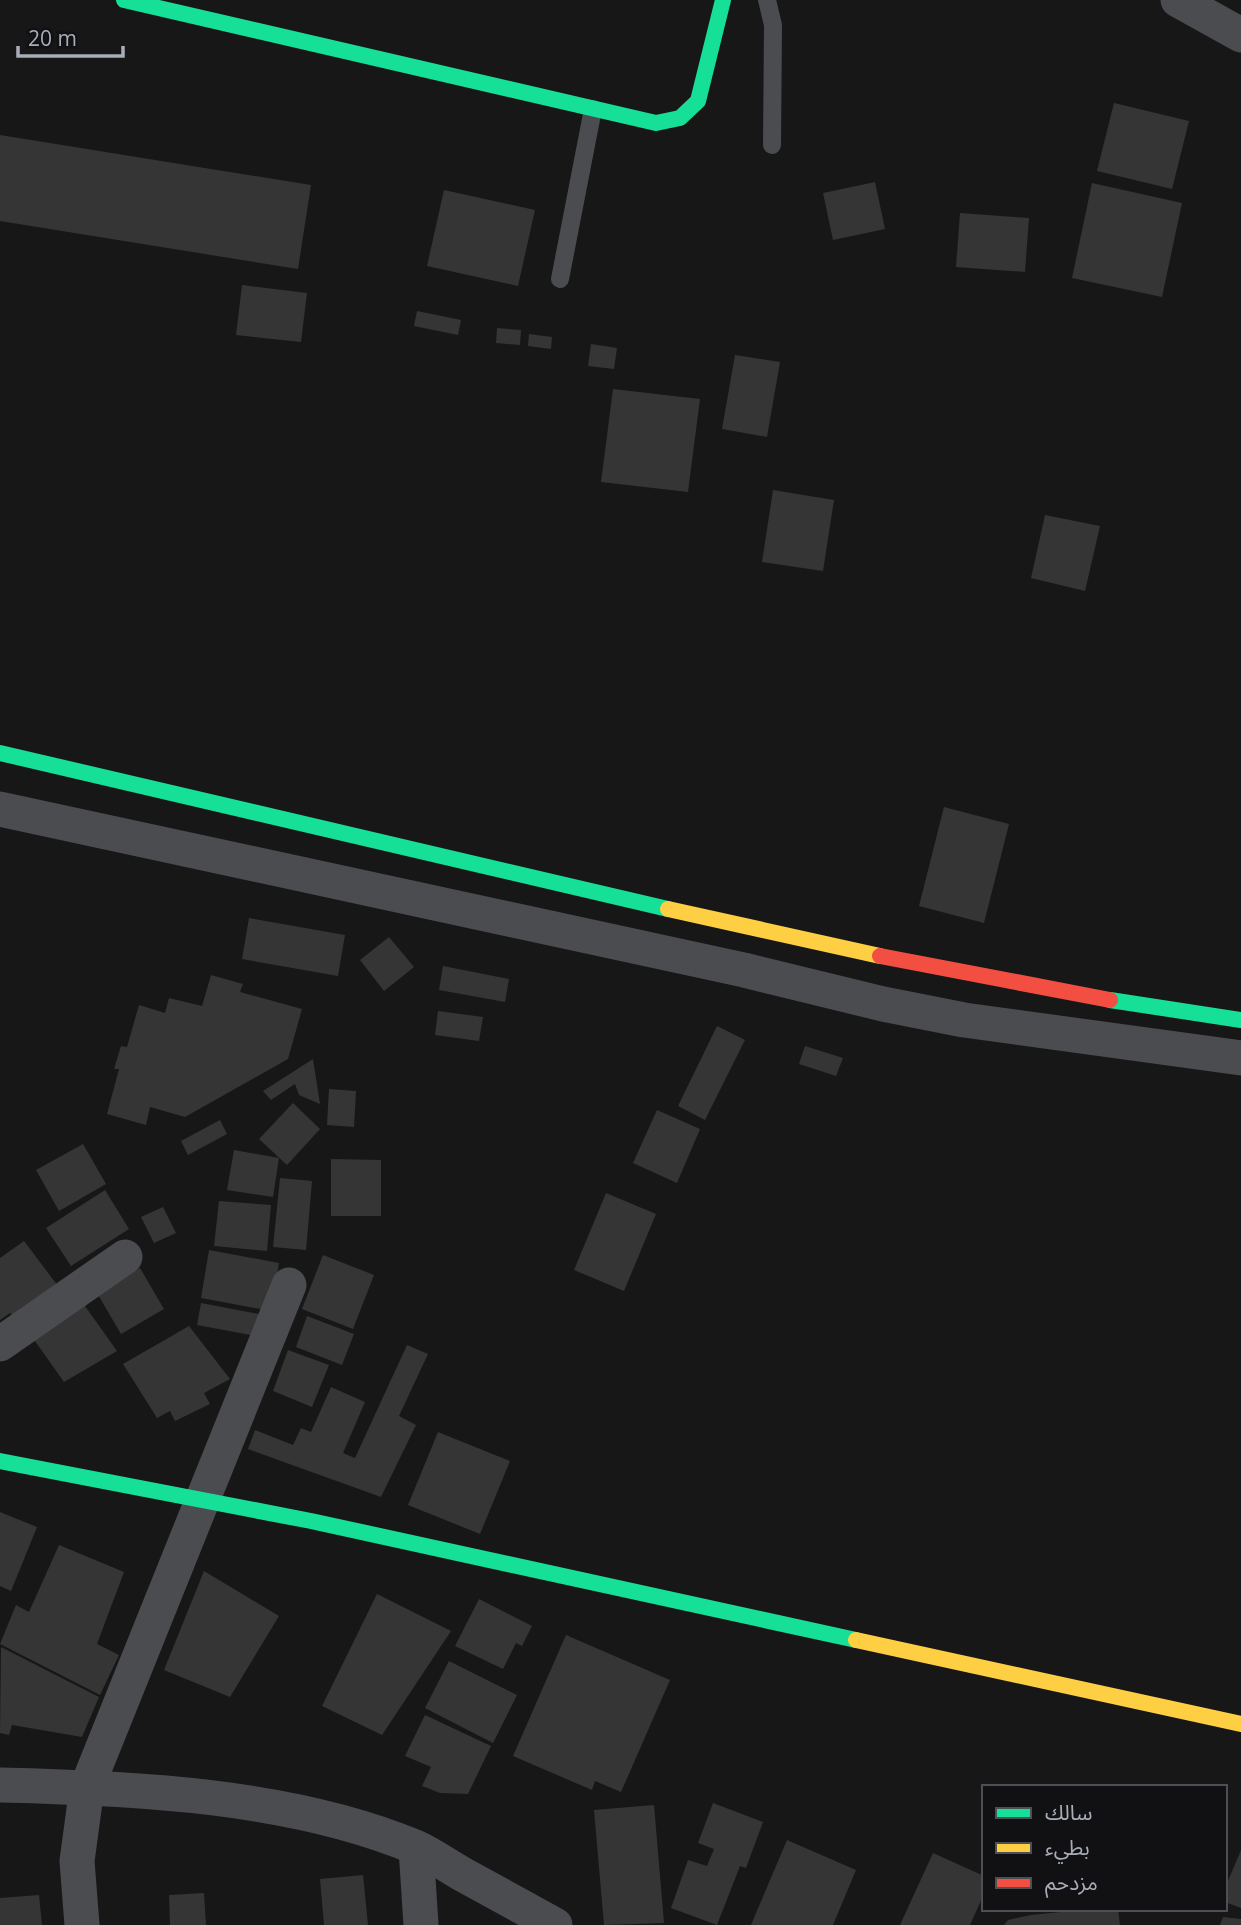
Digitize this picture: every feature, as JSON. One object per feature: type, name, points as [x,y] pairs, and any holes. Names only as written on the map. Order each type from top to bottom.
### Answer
[{"type":"street","points":[[124,0],[668,124],[691,112],[702,89],[723,0]]},
{"type":"street","points":[[1178,0],[1241,35]]},
{"type":"street","points":[[0,753],[192,794],[853,950],[1012,983],[1241,1020]]},
{"type":"street","points":[[0,809],[744,970],[883,1004],[991,1024],[1241,1058]]},
{"type":"street","points":[[0,1344],[125,1256]]},
{"type":"street","points":[[82,1925],[76,1861],[87,1787],[289,1285]]},
{"type":"street","points":[[0,1461],[202,1497],[936,1660],[1241,1724]]},
{"type":"street","points":[[0,1785],[87,1787],[249,1803],[332,1821],[416,1847],[555,1925]]},
{"type":"street","points":[[416,1847],[421,1925]]},
{"type":"lane","points":[[768,0],[773,25],[772,145]]},
{"type":"lane","points":[[560,279],[593,109]]},
{"type":"building","points":[[1114,103],[1189,121],[1172,189],[1097,171]]},
{"type":"building","points":[[0,135],[311,185],[298,269],[0,221]]},
{"type":"building","points":[[875,182],[885,229],[833,240],[823,193]]},
{"type":"building","points":[[1092,183],[1182,203],[1162,297],[1072,278]]},
{"type":"building","points":[[444,190],[535,210],[518,286],[427,266]]},
{"type":"building","points":[[960,213],[1029,218],[1025,272],[956,267]]},
{"type":"building","points":[[242,285],[307,293],[301,342],[236,335]]},
{"type":"building","points":[[417,311],[461,320],[458,335],[414,326]]},
{"type":"building","points":[[497,328],[521,330],[520,345],[496,343]]},
{"type":"building","points":[[529,334],[552,337],[551,349],[528,346]]},
{"type":"building","points":[[591,344],[617,348],[614,369],[588,366]]},
{"type":"building","points":[[735,355],[780,362],[767,437],[722,429]]},
{"type":"building","points":[[613,389],[700,399],[688,492],[601,482]]},
{"type":"building","points":[[773,490],[834,500],[823,571],[762,562]]},
{"type":"building","points":[[1045,515],[1100,526],[1085,591],[1031,578]]},
{"type":"building","points":[[944,807],[1009,824],[984,923],[919,906]]},
{"type":"building","points":[[249,918],[345,935],[338,976],[242,959]]},
{"type":"building","points":[[389,937],[414,967],[384,991],[360,960]]},
{"type":"building","points":[[443,966],[509,979],[505,1002],[439,990]]},
{"type":"building","points":[[211,975],[243,984],[240,992],[302,1009],[288,1059],[185,1117],[150,1107],[146,1125],[107,1114],[119,1069],[114,1069],[121,1046],[127,1047],[139,1005],[165,1013],[169,998],[202,1006]]},
{"type":"building","points":[[438,1011],[483,1017],[479,1041],[435,1035]]},
{"type":"building","points":[[717,1026],[745,1040],[705,1120],[678,1106]]},
{"type":"building","points":[[805,1046],[843,1058],[836,1076],[799,1064]]},
{"type":"building","points":[[313,1059],[320,1104],[299,1095],[295,1084],[271,1100],[263,1091]]},
{"type":"building","points":[[329,1089],[356,1091],[354,1127],[327,1125]]},
{"type":"building","points":[[293,1103],[320,1129],[287,1165],[259,1139]]},
{"type":"building","points":[[657,1110],[700,1129],[677,1183],[633,1163]]},
{"type":"building","points":[[220,1120],[227,1134],[188,1155],[181,1141]]},
{"type":"building","points":[[83,1144],[106,1184],[59,1211],[36,1170]]},
{"type":"building","points":[[234,1150],[279,1158],[273,1197],[227,1190]]},
{"type":"building","points":[[331,1159],[381,1160],[381,1216],[331,1216]]},
{"type":"building","points":[[280,1178],[312,1181],[306,1250],[273,1247]]},
{"type":"building","points":[[105,1190],[129,1229],[71,1266],[46,1228]]},
{"type":"building","points":[[606,1193],[656,1214],[624,1291],[574,1270]]},
{"type":"building","points":[[219,1201],[271,1205],[267,1251],[214,1246]]},
{"type":"building","points":[[163,1207],[176,1233],[154,1243],[141,1217]]},
{"type":"building","points":[[24,1241],[58,1286],[15,1318],[10,1313],[0,1320],[0,1258]]},
{"type":"building","points":[[209,1250],[279,1263],[271,1311],[201,1298]]},
{"type":"building","points":[[323,1255],[374,1275],[353,1329],[302,1309]]},
{"type":"building","points":[[140,1268],[164,1309],[121,1334],[97,1293]]},
{"type":"building","points":[[80,1299],[117,1351],[64,1382],[30,1334]]},
{"type":"building","points":[[201,1303],[259,1314],[256,1336],[197,1325]]},
{"type":"building","points":[[307,1316],[354,1334],[342,1365],[296,1347]]},
{"type":"building","points":[[189,1326],[230,1379],[204,1393],[210,1404],[175,1421],[170,1411],[157,1418],[123,1364]]},
{"type":"building","points":[[407,1345],[428,1354],[399,1416],[416,1425],[381,1497],[248,1449],[255,1430],[293,1445],[301,1428],[311,1432],[331,1387],[365,1402],[343,1453],[355,1458]]},
{"type":"building","points":[[288,1350],[329,1365],[312,1407],[273,1391]]},
{"type":"building","points":[[438,1432],[510,1461],[480,1534],[408,1505]]},
{"type":"building","points":[[0,1512],[37,1527],[11,1591],[0,1586]]},
{"type":"building","points":[[59,1545],[124,1572],[97,1644],[119,1655],[100,1695],[0,1644],[16,1605],[29,1612]]},
{"type":"building","points":[[204,1571],[279,1616],[230,1697],[164,1670]]},
{"type":"building","points":[[377,1594],[451,1631],[382,1735],[322,1706]]},
{"type":"building","points":[[479,1599],[532,1626],[522,1646],[516,1643],[503,1669],[455,1646]]},
{"type":"building","points":[[566,1635],[670,1680],[621,1792],[595,1781],[592,1790],[513,1756]]},
{"type":"building","points":[[1,1647],[99,1697],[82,1737],[12,1725],[9,1735],[0,1733]]},
{"type":"building","points":[[449,1661],[517,1695],[493,1743],[425,1708]]},
{"type":"building","points":[[425,1715],[491,1746],[468,1794],[440,1793],[422,1786],[431,1767],[405,1756]]},
{"type":"building","points":[[713,1803],[763,1822],[746,1868],[740,1866],[717,1925],[671,1908],[688,1860],[707,1866],[714,1849],[698,1843]]},
{"type":"building","points":[[654,1805],[664,1923],[604,1925],[594,1810]]},
{"type":"building","points":[[787,1840],[856,1870],[833,1925],[751,1925]]},
{"type":"building","points":[[1241,1850],[1241,1908],[1227,1903],[1227,1883]]},
{"type":"building","points":[[933,1853],[982,1875],[982,1898],[970,1925],[900,1925]]},
{"type":"building","points":[[363,1875],[368,1925],[324,1925],[320,1879]]},
{"type":"building","points":[[204,1893],[206,1925],[170,1925],[169,1895]]},
{"type":"building","points":[[39,1895],[42,1925],[0,1925],[0,1898]]},
{"type":"building","points":[[1071,1911],[1118,1911],[1120,1925],[1004,1925],[1008,1920]]},
{"type":"building","points":[[1223,1917],[1241,1919],[1241,1925],[1220,1925]]},
{"type":"traffic: fast","points":[[124,0],[656,123],[680,118],[698,101],[723,0]]},
{"type":"traffic: fast","points":[[0,753],[668,909]]},
{"type":"traffic: fast","points":[[1110,1000],[1241,1020]]},
{"type":"traffic: fast","points":[[0,1461],[311,1521],[856,1640]]},
{"type":"traffic: slow","points":[[668,909],[880,956]]},
{"type":"traffic: slow","points":[[856,1640],[1241,1724]]},
{"type":"traffic: jam","points":[[880,956],[1110,1000]]}]
